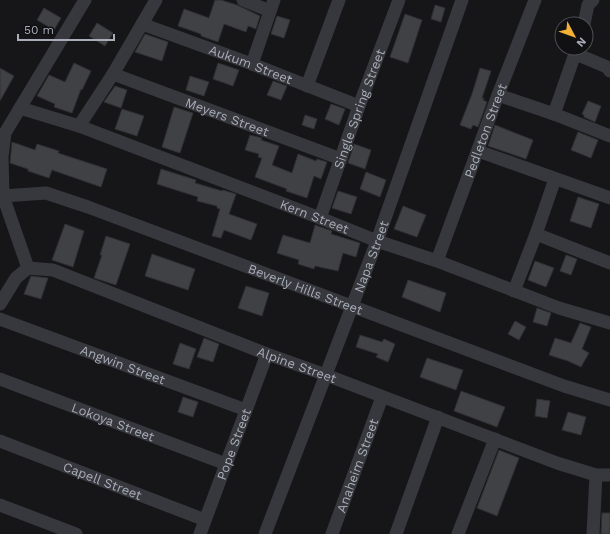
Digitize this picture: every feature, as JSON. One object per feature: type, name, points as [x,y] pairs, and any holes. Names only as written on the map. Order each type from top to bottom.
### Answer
[{"type":"street","points":[[0,304],[16,278],[28,268],[2,198],[2,157],[5,133],[85,0]]},
{"type":"street","points":[[80,126],[113,74],[156,0]]},
{"type":"street","points":[[243,0],[272,5],[252,64]]},
{"type":"street","points":[[307,86],[339,0]]},
{"type":"street","name":"Single Spring Street","points":[[320,218],[359,106],[399,0]]},
{"type":"street","name":"Napa Street","points":[[266,534],[377,241],[462,0]]},
{"type":"street","name":"Pedleton Street","points":[[437,261],[498,95],[535,0]]},
{"type":"street","points":[[586,16],[588,5],[593,0]]},
{"type":"street","name":"Aukum Street","points":[[142,24],[252,64],[359,106]]},
{"type":"street","points":[[554,114],[575,56]]},
{"type":"street","points":[[586,56],[607,67],[610,71]]},
{"type":"street","name":"Meyers Street","points":[[113,74],[341,160]]},
{"type":"street","points":[[498,95],[554,114],[610,136]]},
{"type":"street","name":"Kern Street","points":[[20,108],[80,126],[377,241],[437,261],[559,308],[610,323]]},
{"type":"street","points":[[478,151],[610,198]]},
{"type":"street","points":[[514,291],[555,179]]},
{"type":"street","name":"Beverly Hills Street","points":[[2,198],[46,193],[88,207],[564,386],[610,400]]},
{"type":"street","points":[[536,234],[610,263]]},
{"type":"street","name":"Alpine Street","points":[[28,268],[53,270],[267,354],[326,374],[382,397],[557,463],[596,475],[610,475]]},
{"type":"street","name":"Angwin Street","points":[[0,319],[246,410]]},
{"type":"street","name":"Pope Street","points":[[200,534],[267,354]]},
{"type":"street","name":"Lokoya Street","points":[[0,380],[226,464]]},
{"type":"street","name":"Anaheim Street","points":[[332,534],[382,397]]},
{"type":"street","points":[[396,534],[438,417]]},
{"type":"street","points":[[458,534],[495,439]]},
{"type":"street","name":"Capell Street","points":[[0,441],[205,520]]},
{"type":"street","points":[[593,534],[596,475]]},
{"type":"street","points":[[0,505],[76,534]]},
{"type":"building","points":[[215,0],[221,0],[237,5],[260,16],[256,29],[248,26],[246,32],[224,24],[218,42],[178,26],[184,9],[209,18]]},
{"type":"building","points":[[435,5],[445,8],[441,22],[431,19]]},
{"type":"building","points":[[44,8],[61,18],[54,30],[37,20]]},
{"type":"building","points":[[405,14],[422,20],[408,63],[390,57]]},
{"type":"building","points":[[277,16],[290,20],[284,38],[271,34]]},
{"type":"building","points":[[97,23],[113,33],[105,46],[89,36]]},
{"type":"building","points":[[145,34],[168,42],[162,61],[135,52]]},
{"type":"building","points":[[74,63],[91,71],[82,90],[81,89],[72,113],[54,107],[55,104],[37,96],[49,75],[65,82]]},
{"type":"building","points":[[218,63],[239,70],[233,86],[213,79]]},
{"type":"building","points":[[0,68],[14,76],[0,101]]},
{"type":"building","points":[[480,68],[491,71],[482,98],[484,98],[483,100],[487,102],[478,127],[473,125],[471,129],[460,125]]},
{"type":"building","points":[[190,76],[209,82],[204,96],[186,90]]},
{"type":"building","points":[[273,81],[287,86],[281,100],[267,95]]},
{"type":"building","points":[[115,86],[127,90],[121,108],[104,102]]},
{"type":"building","points":[[588,101],[601,106],[595,122],[584,117],[582,114]]},
{"type":"building","points":[[331,104],[345,109],[339,125],[325,119]]},
{"type":"building","points":[[174,107],[193,113],[180,153],[162,147]]},
{"type":"building","points":[[122,109],[144,116],[137,136],[115,129]]},
{"type":"building","points":[[305,115],[317,119],[314,129],[302,125]]},
{"type":"building","points":[[495,125],[533,140],[526,159],[488,146]]},
{"type":"building","points":[[578,132],[598,140],[591,158],[571,150]]},
{"type":"building","points":[[250,135],[262,138],[261,140],[279,146],[272,165],[292,173],[298,154],[316,161],[317,159],[327,162],[321,179],[314,176],[307,198],[286,191],[287,189],[255,177],[262,158],[258,157],[259,154],[245,150]]},
{"type":"building","points":[[12,142],[35,150],[37,144],[59,151],[58,153],[107,169],[101,187],[52,170],[49,178],[10,163]]},
{"type":"building","points":[[354,144],[371,150],[365,169],[348,163]]},
{"type":"building","points":[[161,169],[196,180],[195,183],[236,194],[229,214],[257,224],[251,240],[224,230],[221,238],[212,236],[220,209],[217,208],[217,206],[197,201],[198,197],[157,184]]},
{"type":"building","points":[[366,172],[386,180],[380,197],[360,189]]},
{"type":"building","points":[[338,191],[357,197],[351,214],[332,208]]},
{"type":"building","points":[[578,197],[599,204],[591,228],[570,221]]},
{"type":"building","points":[[403,206],[426,215],[417,237],[394,229]]},
{"type":"building","points":[[65,224],[84,231],[73,267],[52,260]]},
{"type":"building","points":[[315,225],[332,231],[331,234],[360,243],[356,257],[343,253],[338,271],[315,266],[314,269],[298,264],[299,260],[277,253],[283,235],[310,243]]},
{"type":"building","points":[[106,236],[130,244],[116,285],[94,278],[102,255],[100,255]]},
{"type":"building","points":[[152,254],[195,269],[188,290],[145,276]]},
{"type":"building","points":[[566,255],[577,259],[571,275],[560,271]]},
{"type":"building","points":[[535,261],[554,268],[546,287],[528,280]]},
{"type":"building","points":[[31,276],[48,278],[41,299],[24,294]]},
{"type":"building","points":[[408,280],[446,293],[440,312],[402,297]]},
{"type":"building","points":[[246,286],[269,293],[262,316],[238,308]]},
{"type":"building","points":[[537,308],[551,313],[547,326],[533,322]]},
{"type":"building","points":[[515,321],[526,327],[519,340],[508,334]]},
{"type":"building","points":[[580,323],[591,327],[582,349],[589,353],[581,367],[549,355],[555,338],[571,343]]},
{"type":"building","points":[[360,335],[382,342],[384,339],[395,344],[388,362],[376,357],[378,354],[356,347]]},
{"type":"building","points":[[204,338],[219,344],[213,362],[197,357]]},
{"type":"building","points":[[180,343],[196,349],[189,369],[173,364]]},
{"type":"building","points":[[427,358],[463,370],[456,390],[420,377]]},
{"type":"building","points":[[461,391],[505,407],[497,427],[454,411]]},
{"type":"building","points":[[183,397],[198,402],[193,417],[178,412]]},
{"type":"building","points":[[537,399],[550,401],[547,418],[535,416]]},
{"type":"building","points":[[568,412],[586,417],[581,435],[562,430]]},
{"type":"building","points":[[499,450],[519,458],[497,516],[477,508]]},
{"type":"building","points":[[602,513],[610,513],[610,534],[601,534]]}]
